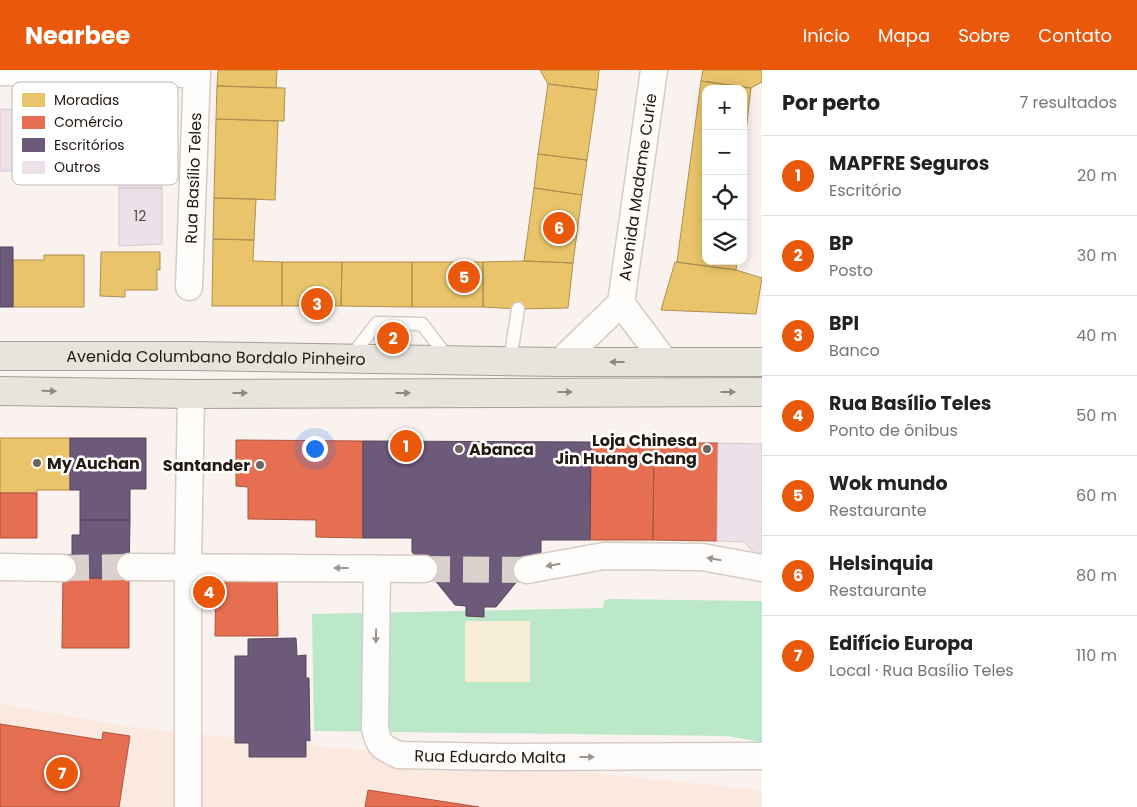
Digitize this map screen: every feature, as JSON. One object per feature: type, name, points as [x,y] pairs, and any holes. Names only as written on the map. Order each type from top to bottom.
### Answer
[{"type":"main road","name":"Avenida Columbano Bordalo Pinheiro","points":[[0,356],[190,356],[510,362],[762,362]]},
{"type":"main road","points":[[190,356],[191,394]]},
{"type":"main road","points":[[666,362],[687,392]]},
{"type":"main road","name":"Avenida Columbano Bordalo Pinheiro","points":[[0,391],[191,394],[762,392]]},
{"type":"street","name":"Avenida Madame Curie","points":[[560,362],[621,303],[654,70]]},
{"type":"street","points":[[0,72],[197,72]]},
{"type":"street","name":"Rua Basílio Teles","points":[[189,287],[197,72]]},
{"type":"street","name":"Avenida Madame Curie","points":[[621,303],[666,362]]},
{"type":"street","points":[[188,807],[188,567],[191,394]]},
{"type":"street","points":[[527,570],[604,556],[702,557],[762,568]]},
{"type":"street","points":[[0,567],[63,568]]},
{"type":"street","points":[[130,567],[188,567],[377,578],[424,569]]},
{"type":"street","name":"Rua Eduardo Malta","points":[[377,578],[375,728],[376,736],[383,748],[399,755],[514,757],[762,756]]},
{"type":"lane","points":[[510,362],[518,309]]},
{"type":"lane","points":[[350,359],[377,323],[422,324],[450,360]]},
{"type":"shaded area","points":[[0,704],[138,728],[762,790],[762,807],[0,807]]},
{"type":"green space","points":[[609,599],[762,601],[762,742],[726,736],[314,731],[312,614],[603,608],[604,601]]},
{"type":"sand","points":[[465,621],[530,621],[530,682],[465,682]]},
{"type":"building: Moradias","points":[[218,70],[277,70],[276,88],[217,86]]},
{"type":"building: Moradias","points":[[540,70],[599,70],[597,90],[548,84]]},
{"type":"building: Moradias","points":[[703,70],[762,70],[762,82],[751,88],[747,87],[747,85],[730,85],[701,81]]},
{"type":"building: Moradias","points":[[701,81],[730,85],[702,85],[702,265],[737,265],[736,270],[677,262]]},
{"type":"building: Moradias","points":[[548,84],[597,90],[587,160],[538,154]]},
{"type":"building: Moradias","points":[[217,86],[285,88],[284,121],[216,119]]},
{"type":"building: Moradias","points":[[747,87],[751,88],[747,122]]},
{"type":"building: Moradias","points":[[216,119],[278,121],[275,200],[214,198]]},
{"type":"building: Moradias","points":[[538,154],[587,160],[582,195],[534,188]]},
{"type":"building: Moradias","points":[[534,188],[582,195],[573,263],[524,261]]},
{"type":"building: Moradias","points":[[214,198],[256,199],[254,240],[213,239]]},
{"type":"building: Moradias","points":[[213,239],[254,240],[253,261],[282,262],[282,306],[212,306]]},
{"type":"building: Moradias","points":[[101,252],[160,252],[160,270],[157,269],[157,290],[125,290],[125,297],[100,296]]},
{"type":"building: Moradias","points":[[44,255],[84,255],[84,307],[13,307],[13,260],[44,260]]},
{"type":"building: Moradias","points":[[282,262],[342,262],[341,306],[282,306]]},
{"type":"building: Moradias","points":[[342,262],[412,262],[412,307],[341,306]]},
{"type":"building: Moradias","points":[[412,262],[483,262],[483,307],[412,307]]},
{"type":"building: Moradias","points":[[483,262],[573,263],[568,308],[518,309],[483,307]]},
{"type":"building: Moradias","points":[[675,262],[736,270],[762,278],[756,314],[661,310]]},
{"type":"building: Moradias","points":[[0,438],[70,438],[70,490],[37,490],[37,493],[0,493]]},
{"type":"building: Comércio","points":[[236,440],[363,441],[363,538],[316,537],[316,520],[248,519],[248,487],[236,486]]},
{"type":"building: Comércio","points":[[591,442],[654,443],[653,540],[590,540]]},
{"type":"building: Comércio","points":[[654,443],[718,443],[717,541],[653,540]]},
{"type":"building: Comércio","points":[[0,493],[37,493],[37,538],[0,538]]},
{"type":"building: Comércio","points":[[63,578],[129,578],[129,648],[62,648]]},
{"type":"building: Comércio","points":[[216,578],[277,578],[278,636],[215,636]]},
{"type":"building: Comércio","points":[[0,724],[102,740],[103,732],[130,736],[119,807],[0,807]]},
{"type":"building: Comércio","points":[[368,790],[479,807],[365,807]]},
{"type":"building: Escritórios","points":[[0,247],[13,247],[13,307],[0,307]]},
{"type":"building: Escritórios","points":[[70,438],[146,438],[146,489],[130,489],[130,520],[80,520],[80,490],[70,490]]},
{"type":"building: Escritórios","points":[[363,441],[591,442],[590,540],[541,540],[541,552],[496,607],[484,607],[484,617],[466,616],[466,606],[455,605],[412,552],[412,538],[363,538]]},
{"type":"building: Escritórios","points":[[80,520],[130,520],[129,578],[63,578],[63,555],[72,555],[72,535],[80,535]]},
{"type":"building: Escritórios","points":[[296,638],[297,656],[306,655],[306,678],[309,678],[310,741],[306,740],[306,757],[249,757],[249,743],[235,743],[235,656],[248,656],[248,639]]},
{"type":"building: Outros","points":[[0,109],[12,109],[12,171],[0,171]]},
{"type":"building: Outros","points":[[119,185],[162,185],[162,188],[119,188]]},
{"type":"building: Outros","points":[[119,188],[162,188],[162,244],[119,246]]},
{"type":"building: Outros","points":[[718,443],[762,444],[762,561],[744,542],[717,541]]},
{"type":"tunnel","points":[[63,568],[130,567]]},
{"type":"tunnel","points":[[424,569],[527,570]]},
{"type":"place","name":"Helsinquia","points":[[559,228]]},
{"type":"place","name":"Wok mundo","points":[[464,277]]},
{"type":"place","name":"BPI","points":[[317,304]]},
{"type":"place","name":"BP","points":[[393,338]]},
{"type":"place","name":"MAPFRE Seguros","points":[[406,446]]},
{"type":"place","name":"Abanca","points":[[459,449]]},
{"type":"place","name":"Loja Chinesa Jin Huang Chang","points":[[707,449]]},
{"type":"place","name":"My Auchan","points":[[37,463]]},
{"type":"place","name":"Santander","points":[[260,465]]},
{"type":"place","name":"Rua Basílio Teles","points":[[209,592]]},
{"type":"place","name":"Edifício Europa","points":[[62,773]]}]
